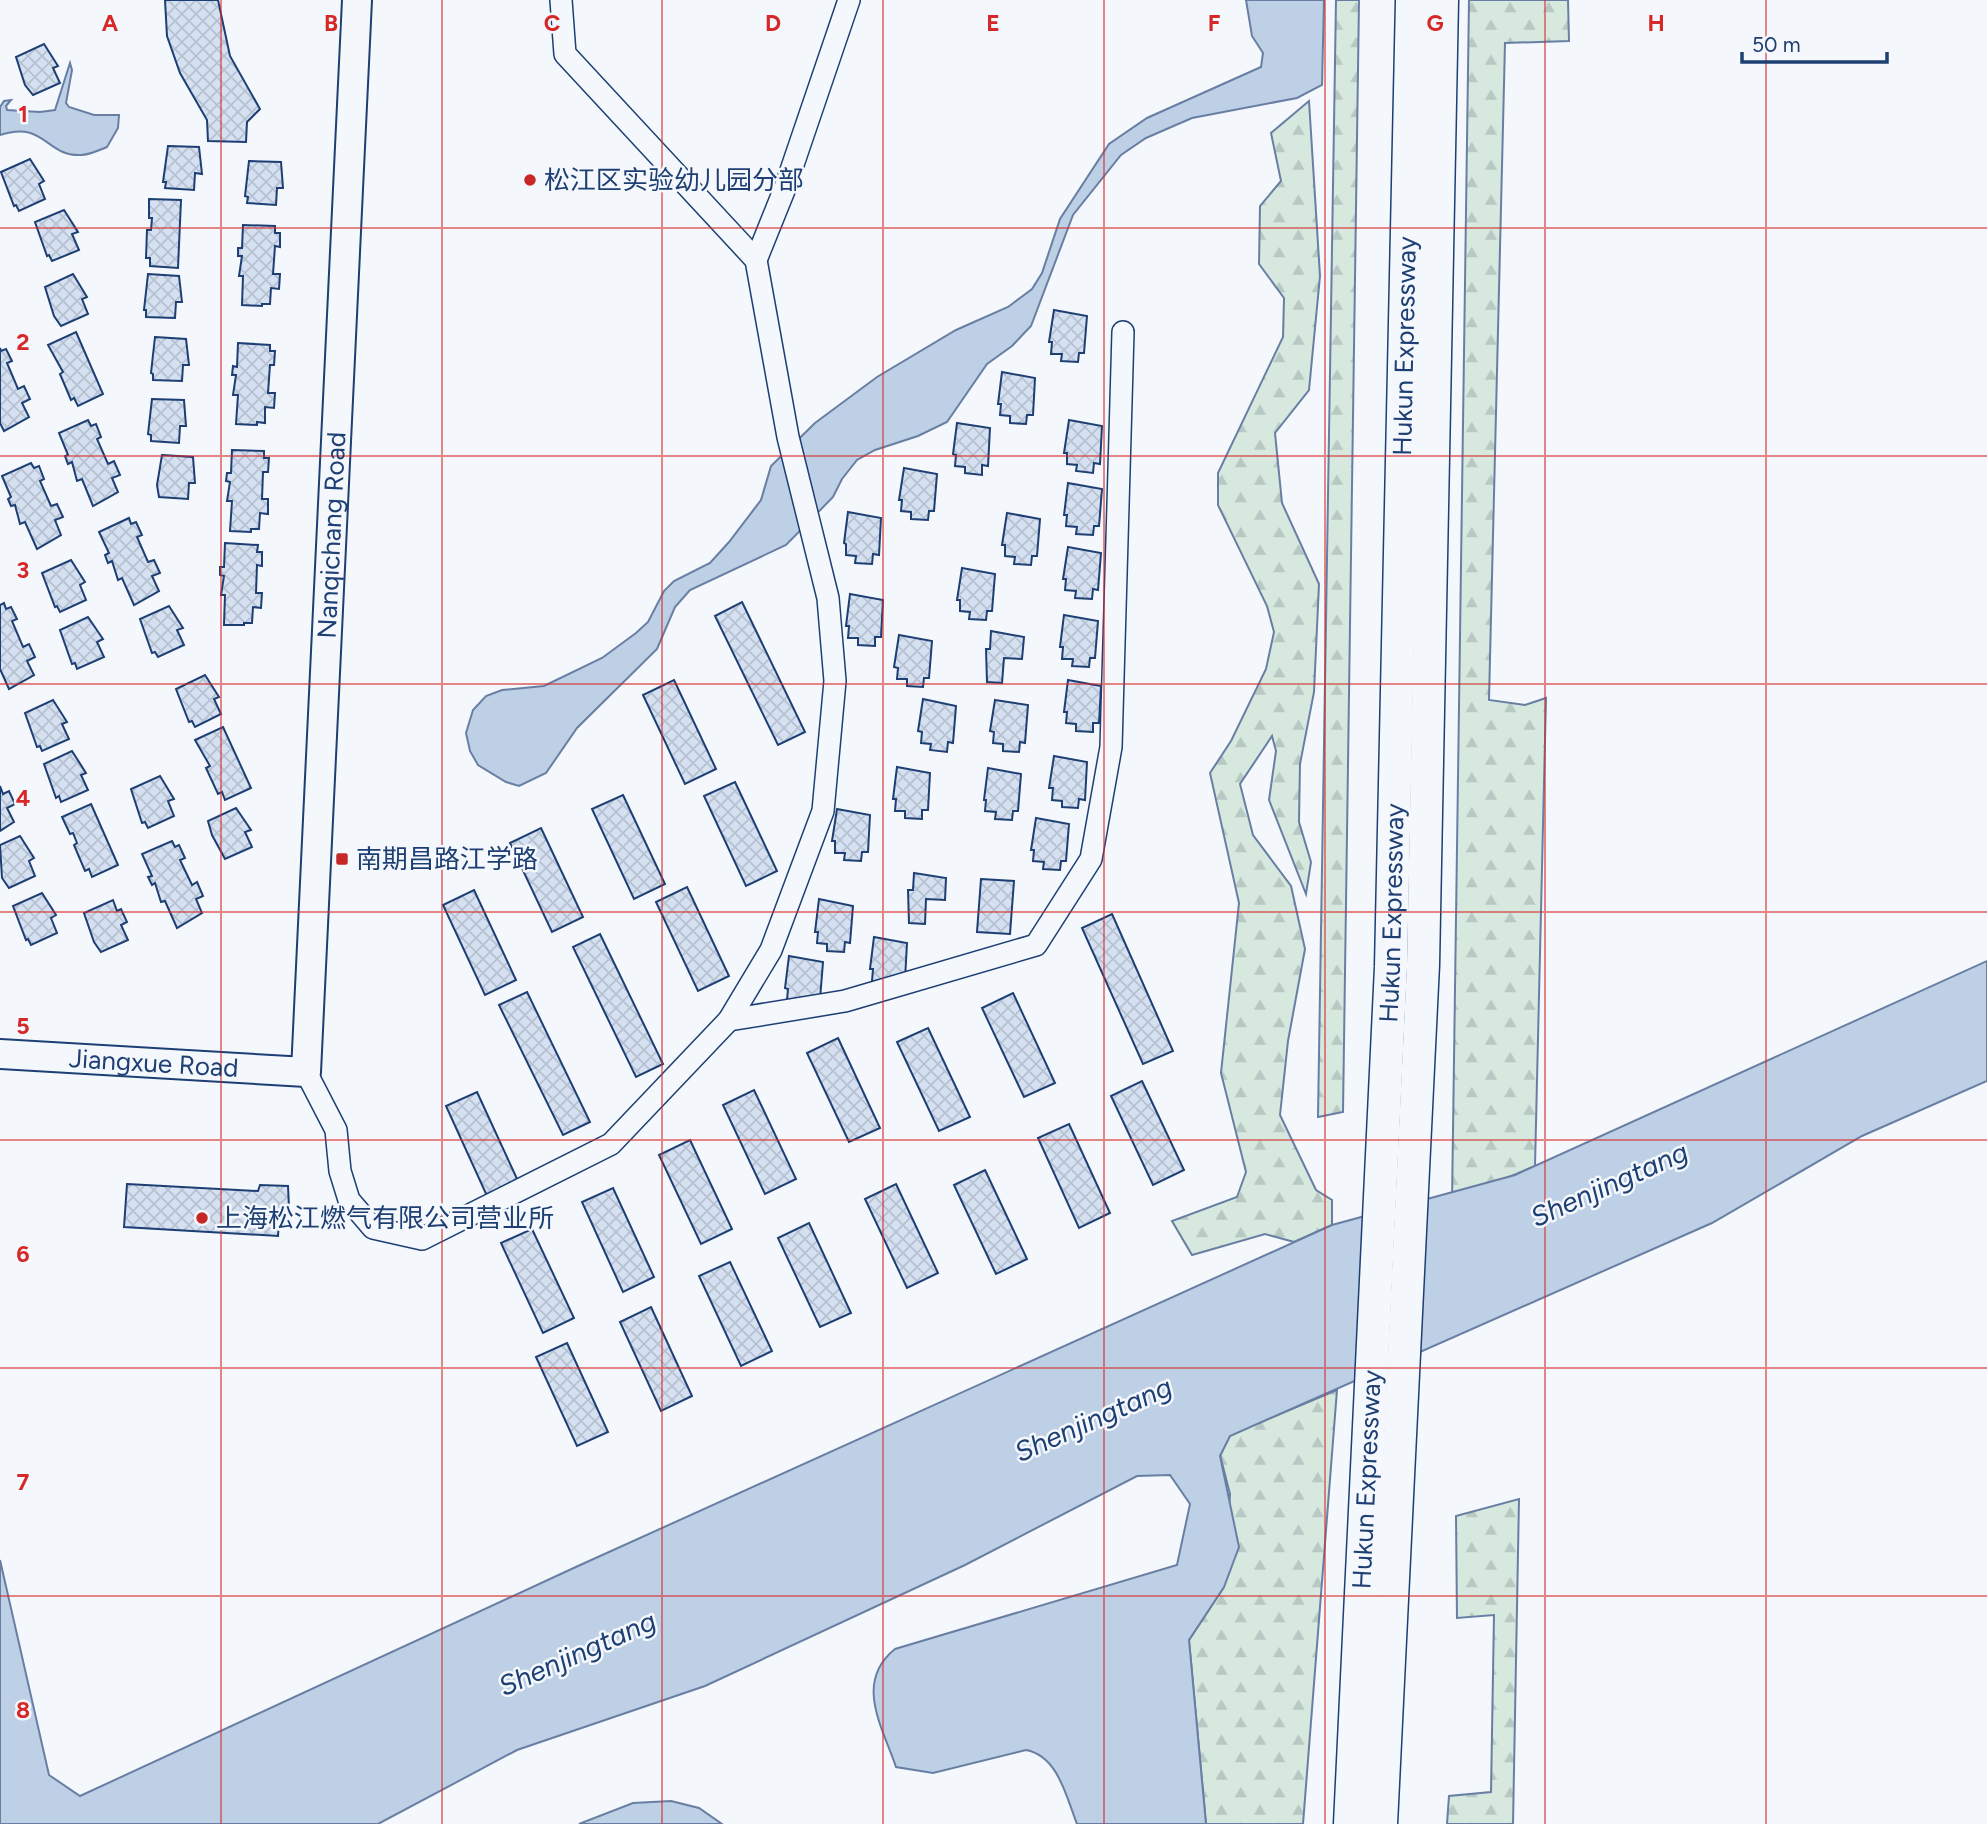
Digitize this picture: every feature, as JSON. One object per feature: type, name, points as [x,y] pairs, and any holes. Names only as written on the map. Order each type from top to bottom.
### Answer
[{"type":"highway","name":"Hukun Expressway","points":[[1350,1824],[1391,967],[1412,0]]},
{"type":"highway","name":"Hukun Expressway","points":[[1381,1824],[1423,951],[1442,0]]},
{"type":"main road","name":"Nanqichang Road","points":[[306,1072],[357,0]]},
{"type":"main road","name":"Jiangxue Road","points":[[0,1054],[306,1072]]},
{"type":"street","points":[[561,0],[565,54],[756,260]]},
{"type":"street","points":[[306,1072],[336,1130],[340,1171],[349,1200],[373,1228],[422,1239],[611,1144],[729,1020],[771,950],[823,811],[835,681],[828,598],[788,437],[756,260],[785,188],[849,0]]},
{"type":"street","points":[[729,1020],[845,1001],[1036,945],[1091,859],[1111,747],[1123,332]]},
{"type":"green space","points":[[1336,0],[1359,0],[1343,1112],[1318,1117]]},
{"type":"green space","points":[[1469,0],[1568,0],[1569,41],[1505,43],[1489,700],[1525,705],[1546,698],[1535,1166],[1452,1201]]},
{"type":"green space","points":[[1309,101],[1320,276],[1309,390],[1275,433],[1282,503],[1319,584],[1314,692],[1300,764],[1299,822],[1311,862],[1306,894],[1269,800],[1276,751],[1272,736],[1240,784],[1253,835],[1291,886],[1305,949],[1288,1041],[1280,1115],[1316,1190],[1332,1200],[1332,1225],[1294,1242],[1265,1234],[1192,1255],[1172,1221],[1237,1197],[1246,1172],[1221,1073],[1239,903],[1210,773],[1231,741],[1266,669],[1274,632],[1267,606],[1218,505],[1218,473],[1283,337],[1284,298],[1259,264],[1260,206],[1281,181],[1271,133]]},
{"type":"green space","points":[[1337,1390],[1303,1824],[1206,1824],[1189,1640],[1224,1587],[1230,1494],[1220,1455],[1230,1435]]},
{"type":"green space","points":[[1519,1499],[1513,1824],[1447,1824],[1449,1796],[1491,1792],[1494,1615],[1457,1618],[1456,1516]]},
{"type":"water","points":[[1246,0],[1324,0],[1322,85],[1297,98],[1192,118],[1146,138],[1121,155],[1073,215],[1031,326],[1012,346],[987,364],[947,422],[918,436],[875,450],[857,460],[842,479],[833,497],[786,545],[690,590],[675,607],[657,649],[577,728],[546,773],[519,786],[506,782],[478,765],[470,751],[466,733],[473,710],[486,696],[502,690],[544,686],[602,658],[636,633],[648,622],[664,591],[674,581],[710,563],[729,542],[761,500],[771,466],[815,423],[877,377],[956,330],[1008,307],[1032,289],[1042,273],[1060,219],[1109,144],[1147,118],[1261,67],[1263,53],[1252,36]]},
{"type":"water","points":[[70,63],[72,70],[66,103],[69,107],[94,115],[119,115],[118,128],[107,147],[87,154],[69,154],[27,132],[0,135],[0,107],[4,101],[11,100],[6,106],[7,110],[55,110]]},
{"type":"water","name":"Shenjingtang","points":[[1987,961],[1987,1081],[1862,1136],[1712,1223],[1230,1436],[1220,1456],[1239,1547],[1224,1587],[1189,1640],[1206,1824],[1077,1824],[1053,1769],[1046,1760],[1026,1750],[933,1773],[896,1767],[875,1705],[876,1676],[883,1662],[895,1649],[1177,1565],[1190,1504],[1170,1475],[1137,1476],[965,1565],[705,1686],[517,1750],[378,1824],[0,1824],[0,1560],[49,1775],[80,1796],[578,1566],[1332,1225],[1515,1175]]},
{"type":"water","points":[[671,1801],[699,1808],[722,1824],[579,1824],[633,1803]]},
{"type":"building","points":[[165,0],[218,0],[230,56],[260,109],[247,122],[246,142],[208,141],[207,120],[180,73],[167,36]]},
{"type":"building","points":[[44,44],[58,66],[53,68],[60,83],[33,95],[25,85],[16,57]]},
{"type":"building","points":[[168,146],[199,147],[202,174],[195,173],[194,190],[165,188],[166,182],[163,182]]},
{"type":"building","points":[[30,159],[44,181],[39,184],[45,199],[19,211],[16,205],[14,206],[1,172]]},
{"type":"building","points":[[249,161],[281,162],[283,188],[277,188],[276,205],[247,203],[248,197],[245,196]]},
{"type":"building","points":[[149,199],[181,200],[178,268],[150,266],[150,258],[146,258],[147,230],[151,230],[152,218],[149,218]]},
{"type":"building","points":[[64,210],[78,232],[72,234],[79,250],[52,261],[49,255],[47,256],[35,222]]},
{"type":"building","points":[[243,225],[275,226],[275,233],[280,233],[280,247],[275,246],[273,274],[280,274],[279,289],[271,288],[270,304],[242,305],[243,276],[239,276],[242,256],[238,256],[238,248],[242,248]]},
{"type":"building","points":[[73,274],[87,297],[82,299],[88,314],[61,326],[54,316],[45,287]]},
{"type":"building","points":[[148,274],[179,276],[182,302],[176,302],[175,318],[146,317],[144,310]]},
{"type":"building","points":[[1054,310],[1087,316],[1084,353],[1079,353],[1078,362],[1061,361],[1062,354],[1051,354],[1052,342],[1049,342]]},
{"type":"building","points":[[76,332],[103,394],[78,406],[74,398],[71,400],[60,374],[63,372],[48,345]]},
{"type":"building","points":[[155,337],[186,339],[189,365],[183,365],[182,381],[153,380],[151,373]]},
{"type":"building","points":[[238,343],[270,345],[270,351],[275,351],[274,365],[270,365],[268,393],[275,393],[274,408],[265,407],[265,423],[236,424],[238,395],[233,395],[236,375],[232,375],[233,366],[237,367]]},
{"type":"building","points":[[0,348],[1,351],[6,349],[12,361],[7,363],[18,389],[24,386],[30,399],[22,403],[29,417],[4,431],[0,423]]},
{"type":"building","points":[[1002,372],[1035,378],[1033,415],[1027,415],[1026,424],[1010,423],[1010,416],[1000,415],[1001,404],[998,404]]},
{"type":"building","points":[[152,399],[184,400],[186,426],[180,426],[179,443],[151,441],[151,435],[148,434]]},
{"type":"building","points":[[88,420],[91,426],[96,424],[101,437],[97,439],[108,464],[114,461],[120,475],[112,478],[118,492],[93,506],[82,479],[77,481],[72,462],[68,464],[65,456],[68,455],[59,433]]},
{"type":"building","points":[[1069,420],[1102,426],[1100,464],[1094,463],[1093,473],[1076,471],[1077,465],[1067,464],[1067,453],[1064,453]]},
{"type":"building","points":[[957,423],[990,428],[988,466],[982,465],[982,475],[965,473],[965,467],[955,466],[956,455],[953,454]]},
{"type":"building","points":[[232,450],[264,451],[264,458],[269,458],[268,472],[263,472],[262,499],[268,499],[268,514],[260,513],[259,529],[251,529],[251,532],[230,531],[232,501],[227,501],[230,482],[226,481],[227,473],[231,473]]},
{"type":"building","points":[[162,455],[193,457],[195,483],[189,483],[188,499],[159,497],[157,485]]},
{"type":"building","points":[[31,463],[34,468],[39,466],[44,479],[40,481],[51,506],[57,504],[63,517],[55,520],[61,535],[37,549],[25,522],[20,524],[15,505],[11,506],[8,499],[11,497],[2,476]]},
{"type":"building","points":[[904,468],[937,474],[934,511],[929,511],[928,520],[911,519],[911,512],[901,511],[902,500],[899,500]]},
{"type":"building","points":[[1068,483],[1102,489],[1099,526],[1094,526],[1093,535],[1076,534],[1077,527],[1066,526],[1067,515],[1064,515]]},
{"type":"building","points":[[848,512],[881,518],[879,555],[873,554],[872,564],[855,563],[856,556],[846,555],[844,543]]},
{"type":"building","points":[[1007,513],[1040,519],[1037,556],[1032,556],[1031,565],[1014,564],[1015,557],[1005,556],[1005,545],[1002,545]]},
{"type":"building","points":[[129,518],[131,524],[136,522],[142,535],[137,537],[148,562],[154,560],[160,573],[152,576],[159,591],[134,605],[122,578],[118,580],[112,561],[108,563],[105,555],[109,553],[99,532]]},
{"type":"building","points":[[225,543],[258,545],[257,552],[262,552],[262,566],[257,565],[256,593],[262,593],[261,608],[253,607],[252,623],[224,625],[225,595],[221,595],[224,576],[220,575],[220,567],[224,567]]},
{"type":"building","points":[[1068,547],[1101,553],[1098,590],[1093,589],[1092,599],[1075,598],[1076,591],[1065,590],[1066,579],[1063,579]]},
{"type":"building","points":[[71,560],[85,582],[80,585],[86,600],[60,612],[57,606],[55,607],[42,573]]},
{"type":"building","points":[[962,568],[995,574],[992,611],[987,611],[986,620],[969,619],[970,612],[960,611],[960,600],[957,600]]},
{"type":"building","points":[[850,594],[883,600],[881,637],[875,637],[875,646],[858,645],[858,638],[848,638],[849,626],[846,626]]},
{"type":"building","points":[[742,602],[805,732],[778,745],[715,616]]},
{"type":"building","points":[[4,603],[6,609],[11,607],[17,619],[12,621],[23,647],[29,644],[35,657],[27,661],[34,675],[9,689],[0,669],[0,605]]},
{"type":"building","points":[[169,606],[183,628],[177,630],[184,645],[158,657],[155,652],[152,653],[140,619]]},
{"type":"building","points":[[1064,615],[1098,621],[1095,658],[1090,658],[1089,667],[1072,666],[1073,659],[1062,659],[1063,647],[1060,647]]},
{"type":"building","points":[[88,617],[103,639],[97,642],[104,657],[77,669],[75,663],[72,664],[60,630]]},
{"type":"building","points":[[991,631],[1024,637],[1022,659],[1004,658],[1002,683],[987,682],[986,649],[990,649]]},
{"type":"building","points":[[899,635],[932,641],[929,678],[924,678],[923,687],[907,686],[907,679],[897,679],[898,668],[894,667]]},
{"type":"building","points":[[205,675],[219,697],[214,699],[221,714],[195,727],[192,721],[189,722],[176,689]]},
{"type":"building","points":[[674,680],[716,769],[685,784],[643,695]]},
{"type":"building","points":[[1068,680],[1101,686],[1099,723],[1093,723],[1093,732],[1076,731],[1076,724],[1066,723],[1067,712],[1064,712]]},
{"type":"building","points":[[923,699],[956,706],[953,743],[948,742],[947,752],[930,750],[931,744],[921,743],[922,732],[918,731]]},
{"type":"building","points":[[53,700],[67,722],[62,724],[69,739],[42,751],[40,746],[37,747],[25,713]]},
{"type":"building","points":[[995,700],[1028,705],[1025,743],[1020,742],[1019,752],[1003,751],[1003,744],[993,743],[994,732],[990,731]]},
{"type":"building","points":[[223,727],[251,788],[225,800],[222,792],[218,794],[206,768],[210,766],[195,740]]},
{"type":"building","points":[[72,751],[86,773],[81,775],[88,790],[61,802],[59,796],[56,798],[44,764]]},
{"type":"building","points":[[1054,756],[1087,762],[1085,800],[1079,799],[1078,808],[1062,807],[1062,801],[1052,800],[1053,788],[1049,788]]},
{"type":"building","points":[[897,767],[930,773],[928,810],[922,810],[922,819],[905,818],[905,811],[895,811],[896,799],[893,799]]},
{"type":"building","points":[[988,768],[1021,774],[1018,811],[1013,811],[1012,820],[995,819],[996,812],[985,811]]},
{"type":"building","points":[[160,776],[174,799],[168,801],[174,816],[148,828],[145,822],[142,823],[131,789]]},
{"type":"building","points":[[735,782],[777,871],[746,886],[704,796]]},
{"type":"building","points":[[0,786],[3,794],[9,791],[15,804],[7,808],[14,822],[0,831]]},
{"type":"building","points":[[623,795],[665,884],[634,899],[592,809]]},
{"type":"building","points":[[91,804],[118,865],[92,877],[89,869],[85,871],[74,845],[77,843],[73,833],[70,834],[62,817]]},
{"type":"building","points":[[236,808],[251,830],[245,832],[252,847],[225,859],[208,821]]},
{"type":"building","points":[[837,809],[870,815],[868,852],[862,852],[861,861],[844,860],[845,853],[835,853],[835,841],[832,841]]},
{"type":"building","points":[[1036,818],[1069,824],[1066,861],[1061,861],[1060,870],[1043,869],[1044,862],[1033,861],[1034,850],[1031,850]]},
{"type":"building","points":[[541,828],[583,917],[552,932],[510,843]]},
{"type":"building","points":[[20,836],[34,858],[29,861],[35,876],[9,888],[2,878],[0,845]]},
{"type":"building","points":[[172,841],[175,847],[179,845],[185,858],[180,860],[192,885],[197,882],[203,896],[196,899],[202,913],[177,928],[165,901],[161,902],[155,883],[152,885],[148,877],[152,876],[142,854]]},
{"type":"building","points":[[914,873],[946,878],[945,900],[926,899],[925,924],[909,923],[908,890],[913,890]]},
{"type":"building","points":[[981,879],[1014,881],[1010,934],[977,932]]},
{"type":"building","points":[[687,887],[729,976],[698,991],[656,902]]},
{"type":"building","points":[[474,890],[516,980],[485,995],[443,905]]},
{"type":"building","points":[[42,893],[56,915],[51,918],[57,933],[31,945],[28,939],[26,940],[13,906]]},
{"type":"building","points":[[819,899],[853,906],[850,943],[845,942],[844,952],[827,951],[827,944],[817,943],[818,932],[815,932]]},
{"type":"building","points":[[113,900],[117,911],[121,909],[127,922],[121,925],[128,940],[101,952],[94,942],[84,913]]},
{"type":"building","points":[[1112,914],[1173,1051],[1143,1064],[1082,928]]},
{"type":"building","points":[[600,934],[663,1064],[636,1077],[573,947]]},
{"type":"building","points":[[874,937],[907,943],[905,980],[872,981],[873,969],[870,969]]},
{"type":"building","points":[[789,956],[823,962],[820,999],[787,1000],[788,989],[785,988]]},
{"type":"building","points":[[527,992],[590,1122],[563,1135],[499,1005]]},
{"type":"building","points":[[1013,993],[1055,1083],[1024,1097],[982,1008]]},
{"type":"building","points":[[928,1028],[970,1117],[939,1131],[897,1042]]},
{"type":"building","points":[[838,1038],[880,1128],[849,1142],[807,1053]]},
{"type":"building","points":[[1142,1081],[1184,1170],[1153,1185],[1111,1096]]},
{"type":"building","points":[[754,1090],[796,1179],[765,1194],[723,1105]]},
{"type":"building","points":[[477,1092],[518,1181],[487,1196],[446,1106]]},
{"type":"building","points":[[1069,1124],[1110,1213],[1079,1228],[1038,1138]]},
{"type":"building","points":[[690,1140],[732,1229],[701,1244],[659,1155]]},
{"type":"building","points":[[985,1170],[1027,1259],[996,1274],[954,1185]]},
{"type":"building","name":"上海松江燃气有限公司营业所","points":[[127,1184],[258,1191],[260,1185],[288,1186],[289,1208],[280,1208],[278,1236],[124,1227]]},
{"type":"building","points":[[896,1184],[938,1273],[907,1288],[865,1199]]},
{"type":"building","points":[[613,1188],[654,1277],[623,1292],[582,1202]]},
{"type":"building","points":[[809,1223],[851,1313],[820,1327],[778,1238]]},
{"type":"building","points":[[532,1229],[574,1318],[543,1333],[501,1243]]},
{"type":"building","points":[[730,1262],[772,1351],[741,1366],[699,1276]]},
{"type":"building","points":[[651,1307],[692,1396],[661,1411],[620,1322]]},
{"type":"building","points":[[567,1343],[608,1432],[577,1446],[536,1357]]},
{"type":"place","name":"松江区实验幼儿园分部","points":[[530,180]]},
{"type":"place","name":"南期昌路江学路","points":[[342,859]]},
{"type":"place","name":"上海松江燃气有限公司营业所","points":[[202,1218]]}]
